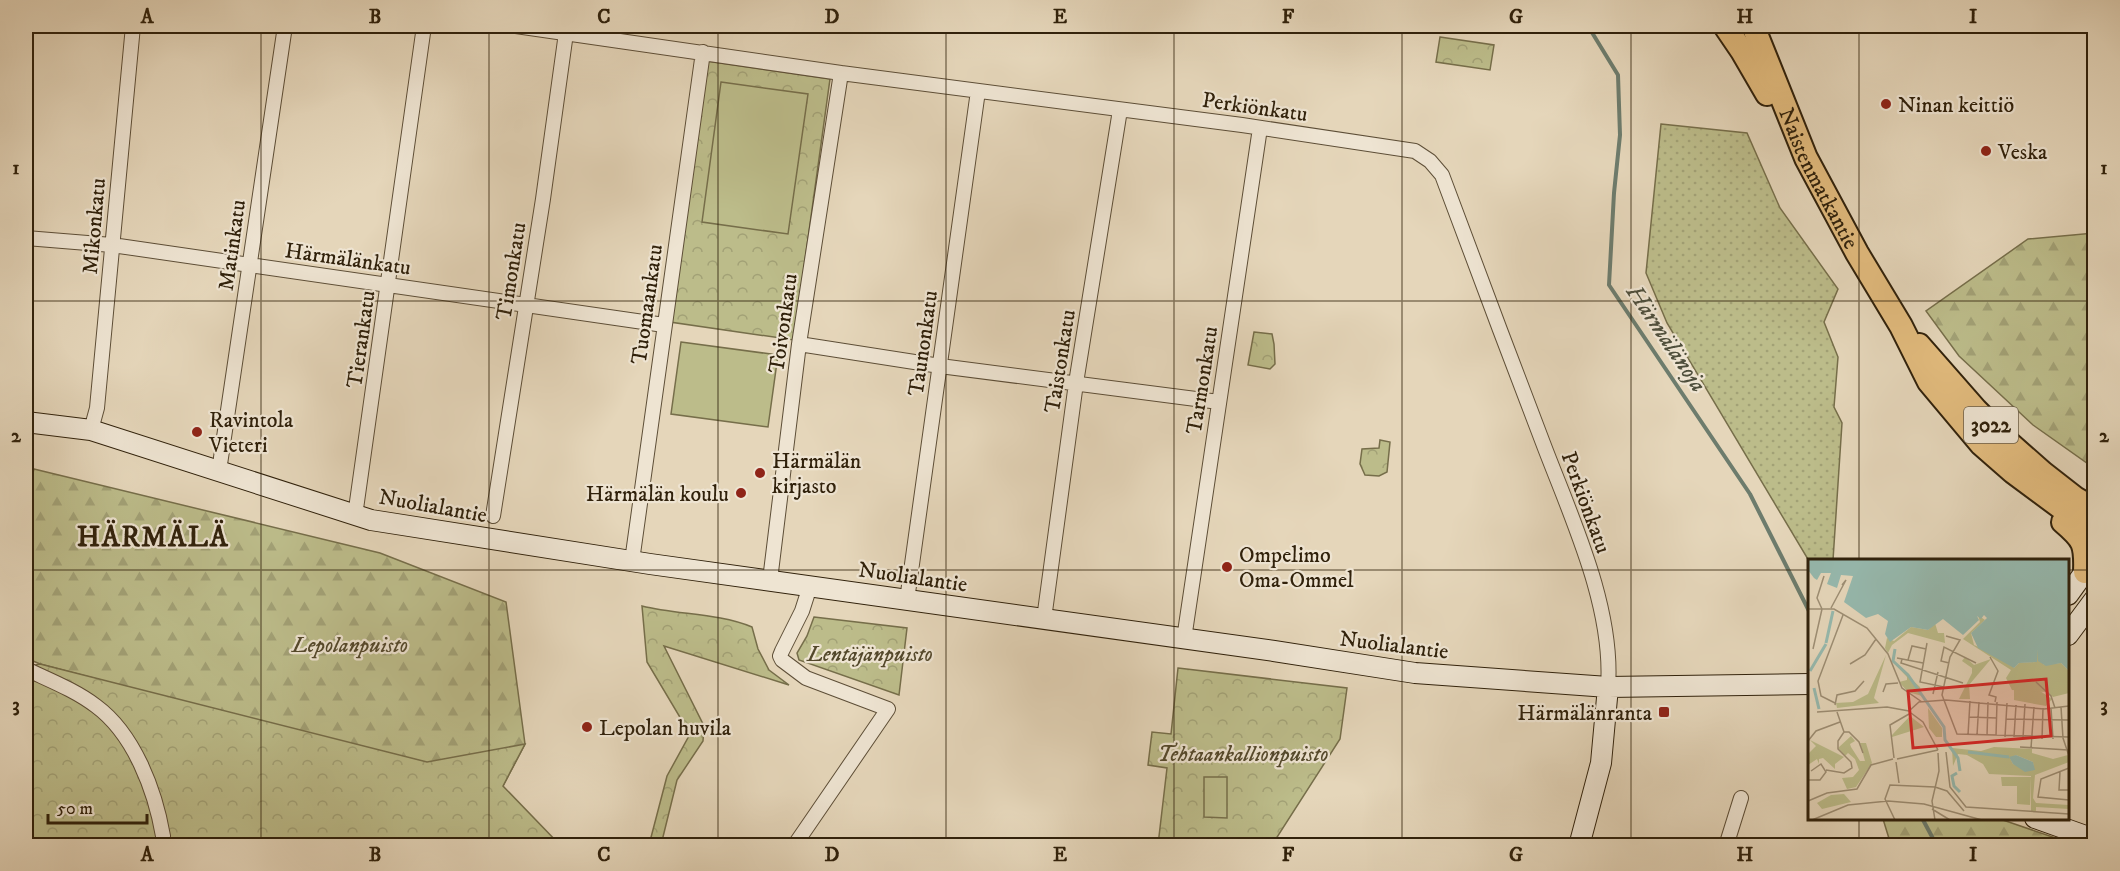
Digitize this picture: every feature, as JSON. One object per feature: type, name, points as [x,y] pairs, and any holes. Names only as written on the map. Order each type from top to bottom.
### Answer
[{"type":"main road","points":[[1725,26],[1753,69],[1775,113],[1781,122],[1797,136]]},
{"type":"main road","name":"Naistenmatkantie","points":[[1753,26],[1797,136],[1857,253],[1900,326],[1929,382],[1982,444],[2013,472],[2094,532]]},
{"type":"main road","name":"Naistenmatkantie","points":[[1900,326],[2009,443],[2059,486],[2075,498],[2093,507]]},
{"type":"main road","points":[[2041,493],[2047,509],[2082,539],[2090,565]]},
{"type":"street","name":"Mikonkatu","points":[[91,430],[97,408],[133,26]]},
{"type":"street","name":"Matinkatu","points":[[219,471],[285,26]]},
{"type":"street","name":"Tierankatu","points":[[355,516],[424,26]]},
{"type":"street","name":"Perkiönkatu","points":[[516,26],[1415,151],[1430,161],[1442,175],[1580,542],[1600,601],[1610,661],[1608,687]]},
{"type":"street","name":"Timonkatu","points":[[493,516],[566,33]]},
{"type":"street","name":"Tuomaankatu","points":[[632,561],[703,52]]},
{"type":"street","name":"Toivonkatu","points":[[770,580],[799,344],[841,73]]},
{"type":"street","name":"Taunonkatu","points":[[907,600],[978,91]]},
{"type":"street","name":"Taistonkatu","points":[[1044,619],[1076,383],[1120,110]]},
{"type":"street","name":"Tarmonkatu","points":[[1184,639],[1260,128]]},
{"type":"street","name":"Härmälänkatu","points":[[26,238],[112,245],[664,325]]},
{"type":"street","points":[[799,344],[940,366],[1219,402]]},
{"type":"street","name":"Nuolialantie","points":[[26,422],[91,430],[371,520],[632,561],[1415,673],[1608,687],[1803,684]]},
{"type":"street","points":[[2069,592],[2090,565]]},
{"type":"street","points":[[794,846],[888,709],[806,678],[782,660],[780,656],[810,586]]},
{"type":"street","points":[[2069,632],[2094,600]]},
{"type":"street","points":[[26,669],[89,701],[109,717],[120,730],[145,772],[156,802],[163,836]]},
{"type":"street","points":[[1579,846],[1601,764],[1608,687]]},
{"type":"street","points":[[1726,846],[1741,798]]},
{"type":"street","points":[[2038,820],[2094,839]]},
{"type":"green space","points":[[1440,37],[1494,45],[1490,70],[1436,62]]},
{"type":"green space","points":[[706,61],[830,79],[794,340],[670,322]]},
{"type":"green space","points":[[721,82],[808,94],[788,234],[702,222]]},
{"type":"green space","points":[[1661,124],[1747,133],[1780,208],[1838,289],[1824,322],[1838,357],[1834,407],[1842,423],[1833,559],[1808,559],[1667,323],[1646,273]]},
{"type":"green space","points":[[2094,233],[2094,468],[2033,425],[1959,356],[1926,311],[2028,239]]},
{"type":"green space","points":[[1254,332],[1272,334],[1275,364],[1270,369],[1248,365]]},
{"type":"green space","points":[[681,342],[778,355],[768,427],[671,414]]},
{"type":"green space","points":[[1380,440],[1390,442],[1387,472],[1379,476],[1365,475],[1360,464],[1362,449],[1379,448]]},
{"type":"green space","name":"Lepolanpuisto","points":[[34,469],[380,553],[506,602],[525,744],[503,786],[40,664],[26,658],[26,497]]},
{"type":"green space","points":[[642,606],[726,619],[752,627],[758,649],[769,670],[789,685],[664,646],[704,726],[703,741],[677,780],[661,845],[649,845],[667,776],[690,734],[647,662]]},
{"type":"green space","name":"Lentäjänpuisto","points":[[814,617],[907,628],[899,695],[799,660],[797,653]]},
{"type":"green space","points":[[40,664],[427,762],[525,744],[503,786],[560,845],[26,846],[26,667]]},
{"type":"green space","name":"Tehtaankallionpuisto","points":[[1178,668],[1347,688],[1340,739],[1272,845],[1158,845],[1167,768],[1148,765],[1152,732],[1171,734]]},
{"type":"green space","points":[[1204,777],[1227,777],[1227,818],[1204,817]]},
{"type":"green space","points":[[1883,820],[2003,820],[2076,845],[1891,845]]},
{"type":"waterway","name":"Härmälänoja","points":[[1588,26],[1618,75],[1620,135],[1609,285],[1750,494],[1808,609]]},
{"type":"waterway","name":"Härmälänoja","points":[[1923,820],[1937,846]]},
{"type":"place","name":"Ninan keittiö","points":[[1886,104]]},
{"type":"place","name":"Veska","points":[[1986,151]]},
{"type":"place","name":"Ravintola Vieteri","points":[[197,432]]},
{"type":"place","name":"Härmälän kirjasto","points":[[760,473]]},
{"type":"place","name":"Härmälän koulu","points":[[741,493]]},
{"type":"place","name":"Ompelimo Oma-Ommel","points":[[1227,567]]},
{"type":"place","name":"Härmälänranta","points":[[1664,712]]},
{"type":"place","name":"Lepolan huvila","points":[[587,727]]},
{"type":"district","name":"HÄRMÄLÄ","points":[[153,536]]}]
